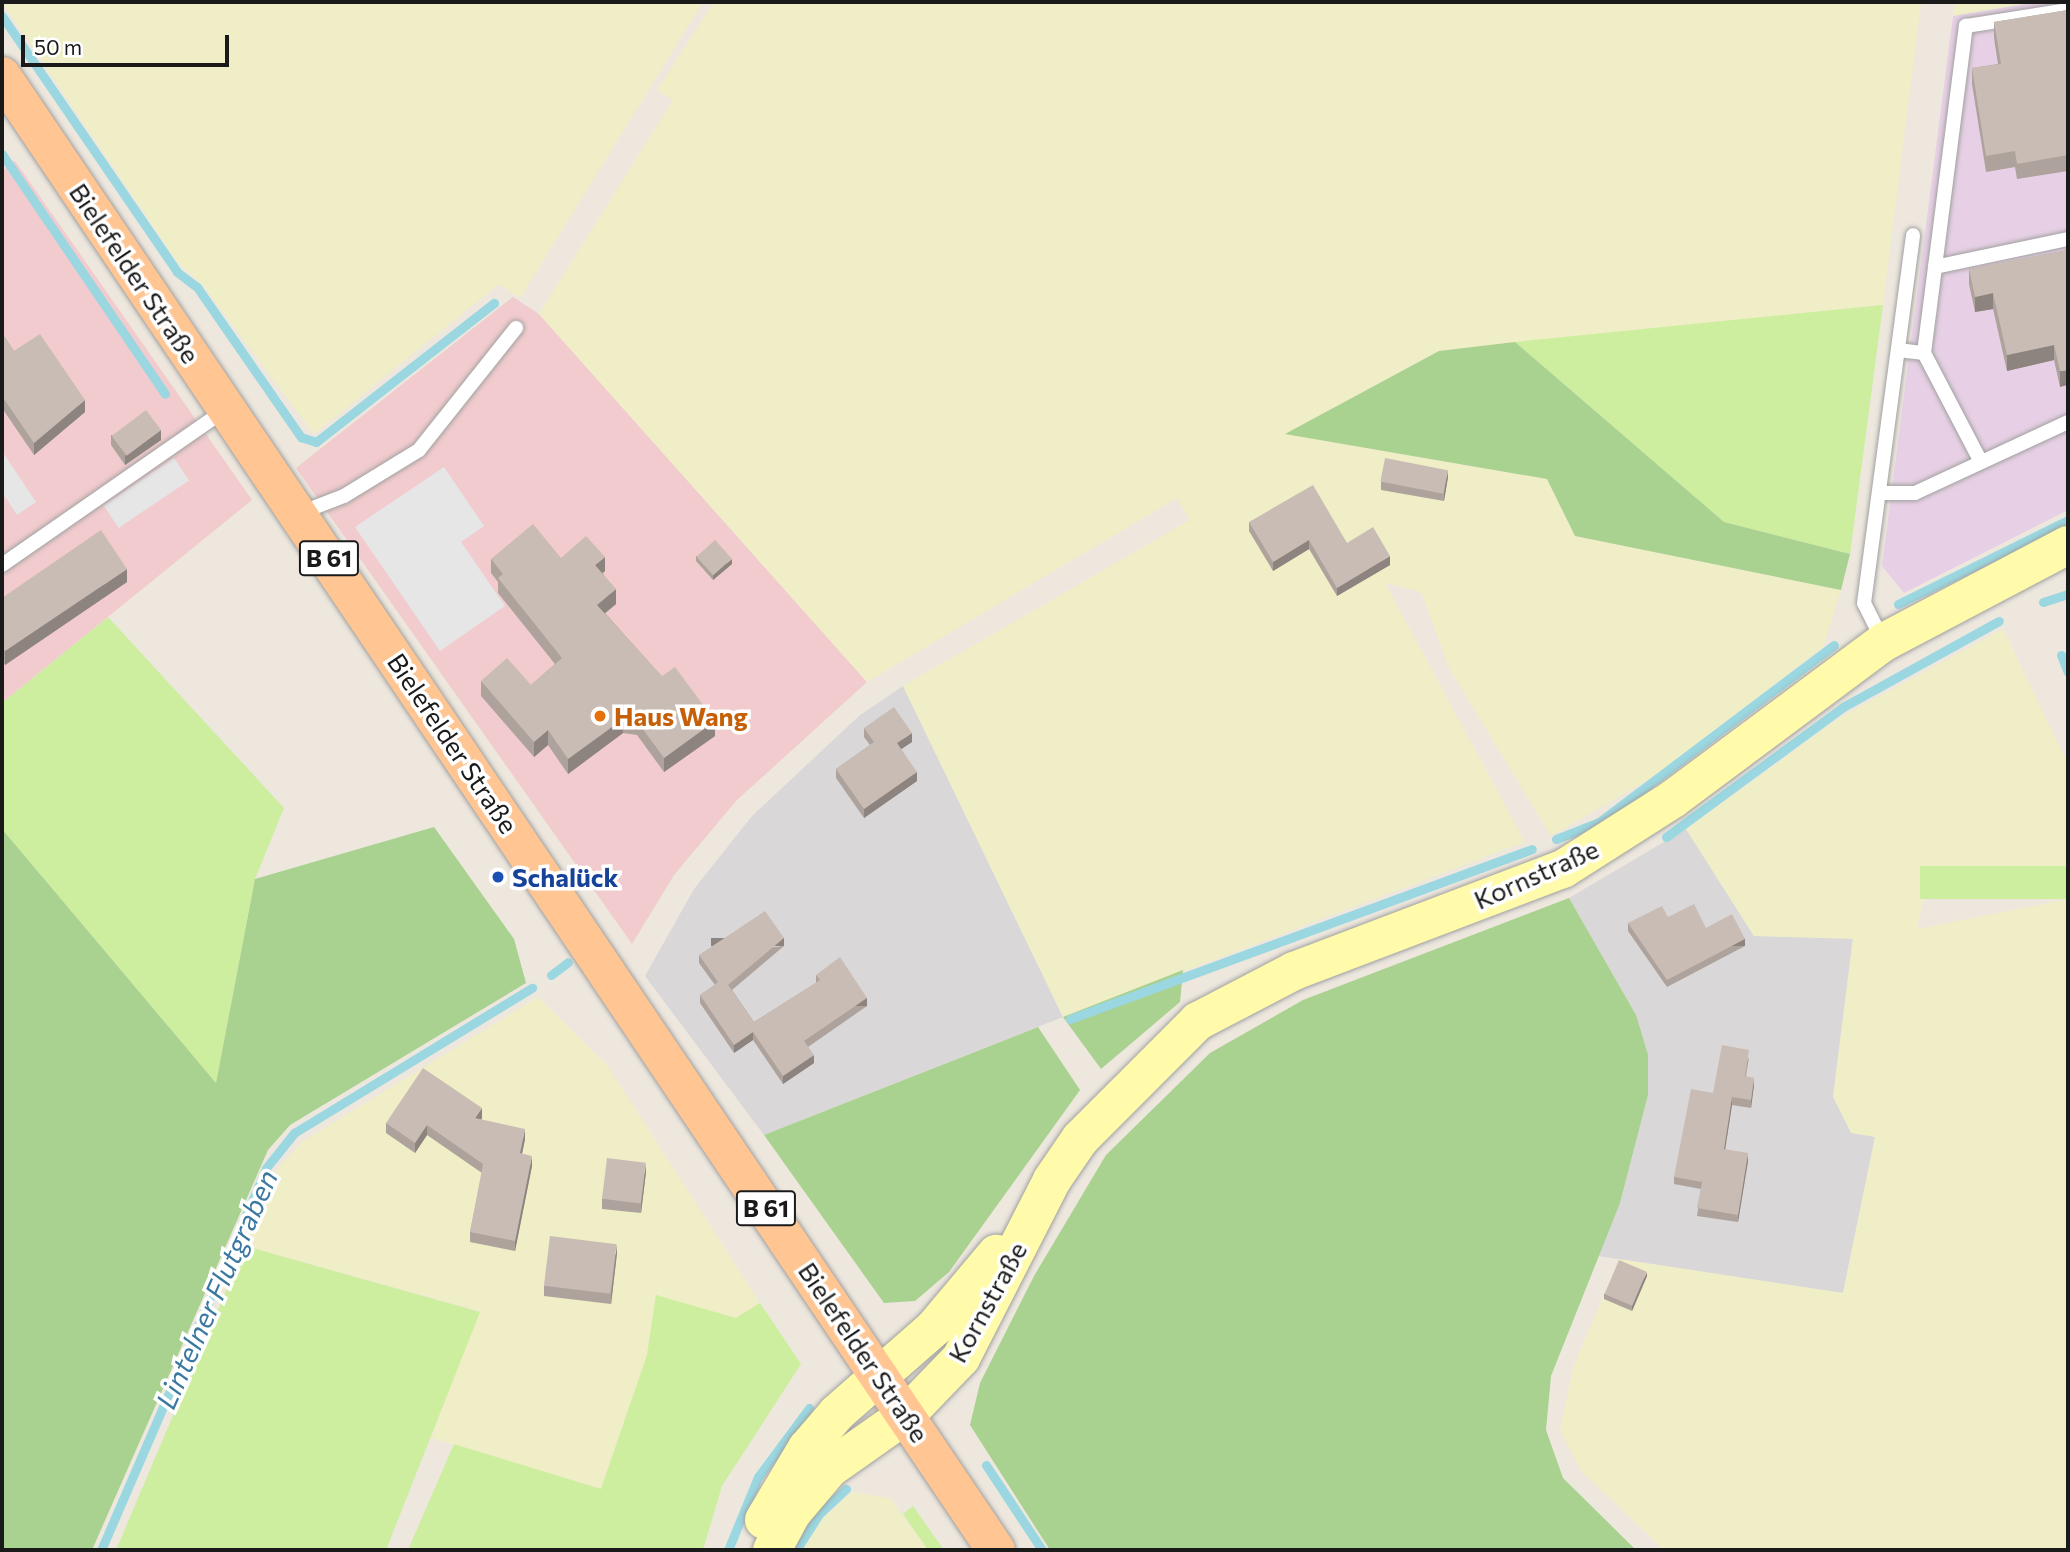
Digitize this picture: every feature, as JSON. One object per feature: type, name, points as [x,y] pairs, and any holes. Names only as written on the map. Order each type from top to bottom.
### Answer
[{"type":"main road","name":"Bielefelder Straße","points":[[2,76],[996,1550]]},
{"type":"street","name":"Kornstraße","points":[[753,1550],[771,1503],[807,1448],[879,1374],[934,1328],[1052,1180],[1198,1021],[1294,971],[1563,869],[1619,837],[1884,642],[2068,545]]},
{"type":"street","name":"Kornstraße","points":[[772,1550],[792,1513],[829,1469],[906,1414],[961,1358],[1052,1180]]},
{"type":"lane","points":[[1980,462],[1924,353],[1966,26],[2068,10]]},
{"type":"lane","points":[[1884,642],[1864,603],[1913,235]]},
{"type":"lane","points":[[1935,267],[2068,239]]},
{"type":"lane","points":[[299,514],[344,496],[419,450],[516,328]]},
{"type":"lane","points":[[1898,350],[1924,353]]},
{"type":"lane","points":[[2,565],[227,408]]},
{"type":"lane","points":[[1879,493],[1915,493],[2068,422]]},
{"type":"shaded area","points":[[2035,2],[2068,2],[2068,510],[1904,593],[1882,566],[1953,16]]},
{"type":"shaded area","points":[[15,161],[252,500],[2,703],[2,171]]},
{"type":"shaded area","points":[[513,297],[539,314],[867,682],[736,801],[674,875],[632,944],[296,468]]},
{"type":"shaded area","points":[[2,451],[36,502],[17,515],[2,492]]},
{"type":"shaded area","points":[[174,458],[189,480],[119,528],[104,506]]},
{"type":"shaded area","points":[[444,467],[484,526],[461,542],[505,606],[440,651],[355,527]]},
{"type":"shaded area","points":[[903,686],[1063,1017],[764,1135],[645,976],[694,889],[752,816],[860,715]]},
{"type":"shaded area","points":[[1686,829],[1754,936],[1853,938],[1833,1097],[1875,1137],[1843,1293],[1598,1256],[1620,1203],[1648,1095],[1636,1015],[1569,898]]},
{"type":"green space","points":[[2,2],[703,2],[520,298],[499,284],[314,434],[202,284],[178,263]]},
{"type":"green space","points":[[714,2],[1921,2],[1883,305],[1439,351],[1286,434],[1547,479],[1575,536],[1841,590],[1823,647],[1655,776],[1551,836],[1449,668],[1421,592],[1385,583],[1525,842],[1063,1017],[903,686],[1190,520],[1177,498],[867,682],[539,314],[673,100],[657,90]]},
{"type":"green space","points":[[1955,2],[2035,2],[1953,16]]},
{"type":"green space","points":[[1883,305],[1850,554],[1724,522],[1515,342]]},
{"type":"green space","points":[[1515,342],[1724,522],[1850,554],[1841,590],[1575,536],[1547,479],[1285,434],[1439,351]]},
{"type":"green space","points":[[108,617],[284,808],[255,879],[216,1083],[2,829],[2,703]]},
{"type":"green space","points":[[2003,629],[2068,764],[2068,866],[1924,896],[1917,929],[2068,899],[2068,1550],[1664,1550],[1581,1471],[1560,1430],[1573,1368],[1619,1259],[1843,1293],[1875,1137],[1851,1133],[1833,1097],[1853,939],[1754,936],[1686,829],[1838,719]]},
{"type":"green space","points":[[434,827],[514,939],[526,983],[290,1125],[268,1150],[92,1550],[2,1550],[2,829],[216,1083],[255,879]]},
{"type":"green space","points":[[1920,866],[2068,866],[2068,899],[1920,899]]},
{"type":"green space","points":[[1569,898],[1636,1015],[1648,1055],[1648,1095],[1620,1203],[1551,1376],[1546,1430],[1563,1478],[1636,1550],[1050,1550],[970,1425],[980,1383],[1034,1276],[1106,1155],[1210,1053],[1303,1000]]},
{"type":"green space","points":[[1183,970],[1180,1002],[1101,1069],[1063,1017]]},
{"type":"green space","points":[[538,997],[607,1065],[760,1303],[736,1318],[656,1296],[647,1355],[601,1489],[431,1438],[479,1311],[245,1246],[278,1168],[303,1141]]},
{"type":"green space","points":[[1038,1027],[1080,1090],[949,1272],[915,1301],[884,1303],[764,1135]]},
{"type":"green space","points":[[245,1246],[480,1312],[386,1550],[116,1550]]},
{"type":"green space","points":[[656,1295],[736,1318],[760,1303],[801,1364],[722,1486],[703,1550],[408,1550],[454,1444],[601,1489],[647,1355]]},
{"type":"green space","points":[[852,1492],[890,1498],[928,1550],[803,1550],[823,1518]]},
{"type":"green space","points":[[913,1506],[944,1550],[928,1550],[903,1514]]},
{"type":"building","points":[[2068,10],[2068,155],[2017,164],[2015,151],[1986,156],[1972,68],[2001,64],[1994,22]]},
{"type":"building","points":[[2068,250],[2068,370],[2060,371],[2054,345],[2007,355],[1993,293],[1975,297],[1969,269]]},
{"type":"building","points":[[2,333],[14,351],[40,334],[85,400],[34,443],[2,396]]},
{"type":"building","points":[[146,410],[161,430],[127,456],[112,436]]},
{"type":"building","points":[[1385,458],[1448,470],[1443,494],[1380,482]]},
{"type":"building","points":[[1313,485],[1347,543],[1373,527],[1390,556],[1337,588],[1309,540],[1273,562],[1249,522]]},
{"type":"building","points":[[533,524],[561,558],[586,536],[605,557],[595,565],[616,589],[597,605],[662,676],[675,667],[715,721],[664,758],[637,721],[623,719],[568,759],[548,730],[534,742],[481,681],[507,658],[531,685],[562,658],[498,578],[503,574],[491,559]]},
{"type":"building","points":[[101,530],[127,569],[5,651],[2,647],[2,598]]},
{"type":"building","points":[[715,540],[732,559],[713,575],[696,557]]},
{"type":"building","points":[[894,707],[912,733],[897,743],[917,772],[864,809],[836,769],[874,742],[864,728]]},
{"type":"building","points":[[1694,904],[1706,928],[1732,914],[1745,939],[1667,980],[1628,923],[1662,906],[1668,917]]},
{"type":"building","points":[[765,911],[784,938],[728,985],[754,1022],[820,980],[816,975],[840,957],[867,998],[804,1041],[814,1055],[783,1076],[753,1032],[734,1045],[700,995],[718,982],[699,955]]},
{"type":"building","points":[[1722,1045],[1749,1050],[1745,1076],[1754,1078],[1751,1100],[1732,1097],[1724,1149],[1748,1153],[1738,1215],[1697,1208],[1702,1182],[1674,1177],[1691,1089],[1713,1093]]},
{"type":"building","points":[[423,1068],[482,1108],[475,1118],[525,1129],[520,1153],[532,1156],[515,1241],[470,1232],[483,1164],[427,1125],[415,1143],[386,1123]]},
{"type":"building","points":[[607,1158],[646,1163],[641,1203],[602,1199]]},
{"type":"building","points":[[550,1236],[617,1244],[610,1294],[544,1286]]},
{"type":"building","points":[[1619,1260],[1647,1272],[1632,1306],[1605,1294]]},
{"type":"waterway","points":[[2,16],[177,272],[197,287],[301,437],[316,442],[494,303]]},
{"type":"waterway","points":[[2,154],[165,394]]},
{"type":"waterway","points":[[1898,604],[2068,520]]},
{"type":"waterway","points":[[2043,602],[2068,594]]},
{"type":"waterway","points":[[1666,837],[1843,707],[1999,621]]},
{"type":"waterway","points":[[1556,839],[1599,822],[1834,645]]},
{"type":"waterway","points":[[2061,655],[2068,672]]},
{"type":"waterway","points":[[1070,1019],[1532,849]]},
{"type":"waterway","name":"Lintelner Flutgraben","points":[[551,975],[568,962]]},
{"type":"waterway","name":"Lintelner Flutgraben","points":[[101,1550],[266,1168],[294,1133],[532,988]]},
{"type":"waterway","points":[[728,1550],[758,1477],[809,1408]]},
{"type":"waterway","points":[[986,1465],[1042,1550]]},
{"type":"waterway","points":[[796,1550],[819,1514],[846,1489]]},
{"type":"place","name":"Haus Wang","points":[[600,716]]},
{"type":"place","name":"Schalück","points":[[498,877]]}]
